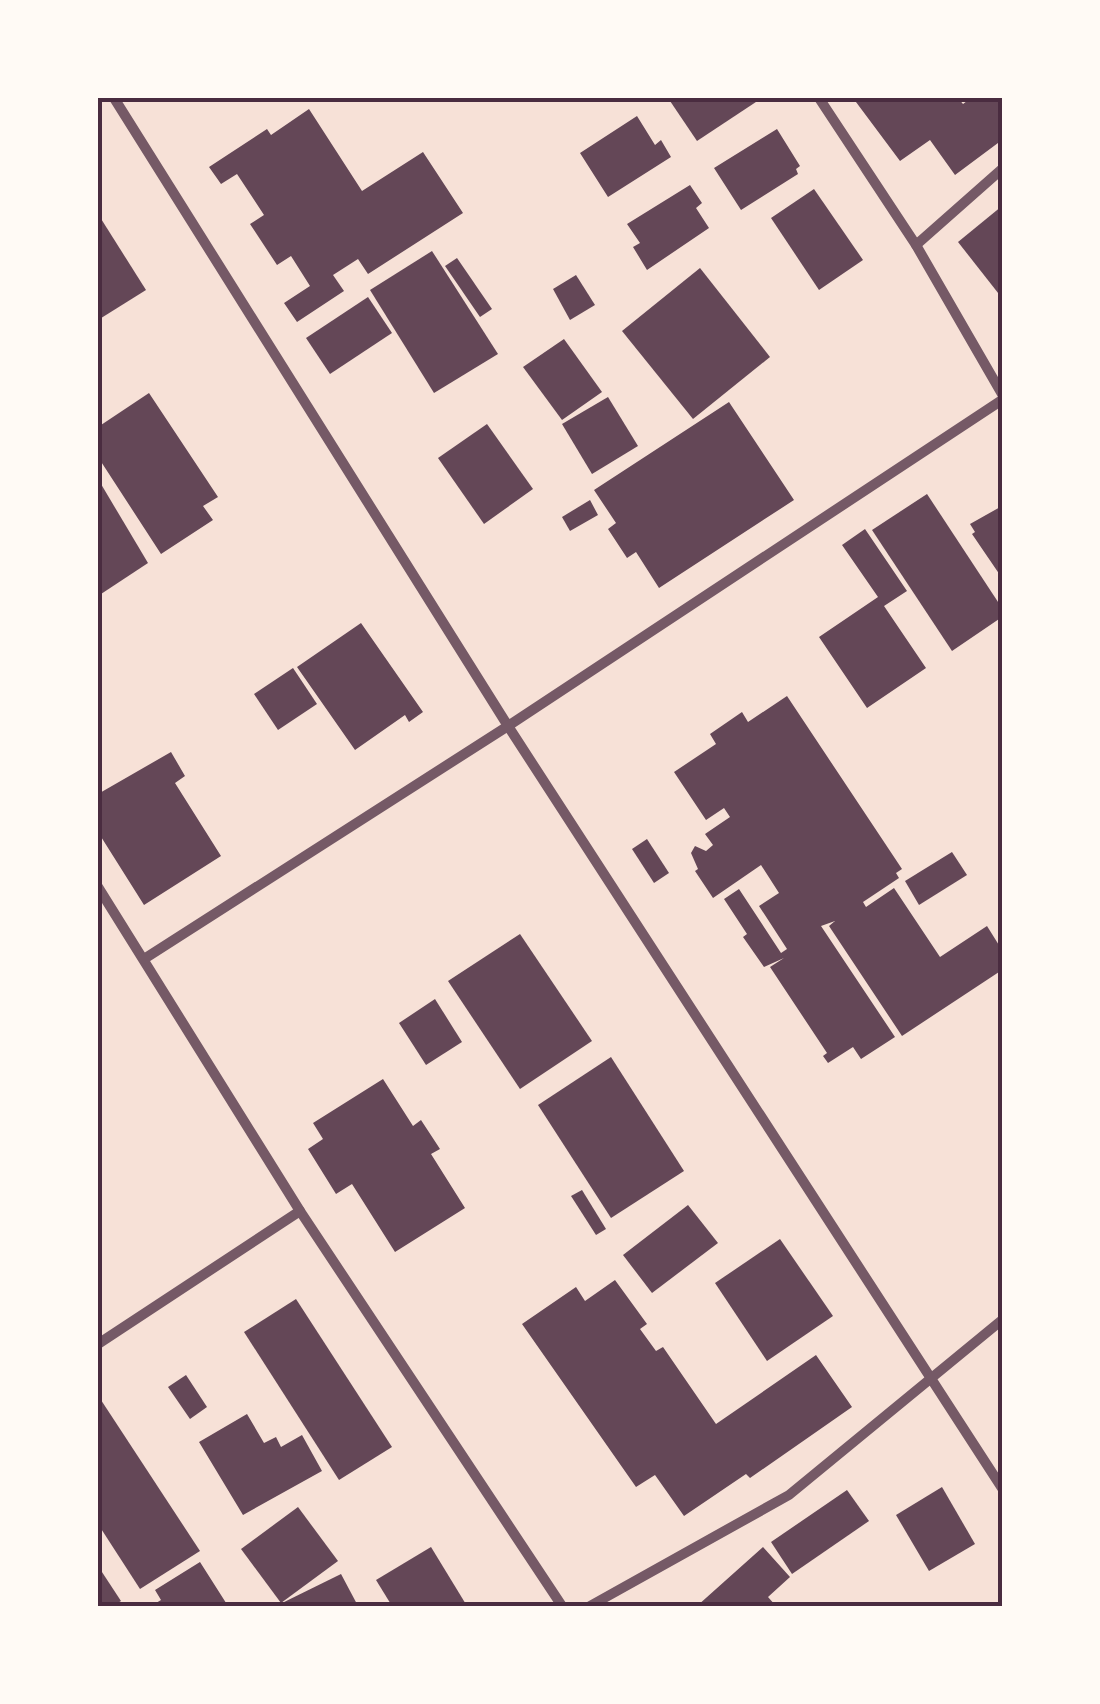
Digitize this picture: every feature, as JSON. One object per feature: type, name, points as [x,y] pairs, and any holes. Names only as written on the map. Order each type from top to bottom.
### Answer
[{"type":"street","points":[[114,98],[508,726],[935,1378],[1002,1488]]},
{"type":"street","points":[[144,959],[508,726],[1002,397],[916,244],[819,98]]},
{"type":"street","points":[[916,244],[1002,170]]},
{"type":"street","points":[[98,888],[300,1211],[562,1606]]},
{"type":"street","points":[[98,1344],[300,1211]]},
{"type":"street","points":[[590,1606],[789,1494],[1002,1320]]},
{"type":"building","points":[[668,98],[762,98],[697,141]]},
{"type":"building","points":[[853,98],[958,98],[963,104],[971,98],[1002,98],[1002,140],[955,175],[930,140],[900,161]]},
{"type":"building","points":[[309,109],[362,191],[423,152],[463,213],[368,274],[358,259],[333,275],[344,291],[297,322],[284,303],[310,286],[291,256],[277,265],[250,224],[264,215],[237,174],[221,184],[209,167],[267,129],[271,135]]},
{"type":"building","points":[[637,116],[655,145],[661,140],[671,157],[608,197],[580,153]]},
{"type":"building","points":[[777,129],[800,166],[796,169],[798,174],[741,210],[714,168]]},
{"type":"building","points":[[690,185],[702,203],[696,208],[709,228],[647,270],[633,247],[640,243],[627,224]]},
{"type":"building","points":[[814,189],[863,260],[819,290],[771,218]]},
{"type":"building","points":[[1002,206],[1002,298],[958,242]]},
{"type":"building","points":[[98,214],[146,290],[98,320]]},
{"type":"building","points":[[432,251],[498,354],[434,393],[370,290]]},
{"type":"building","points":[[457,258],[492,309],[480,317],[445,266]]},
{"type":"building","points":[[700,268],[770,357],[693,419],[622,331]]},
{"type":"building","points":[[576,275],[595,305],[570,320],[553,289]]},
{"type":"building","points":[[368,297],[392,333],[330,374],[306,338]]},
{"type":"building","points":[[564,339],[602,392],[562,420],[523,367]]},
{"type":"building","points":[[149,393],[218,497],[203,506],[213,520],[161,554],[98,457],[98,427]]},
{"type":"building","points":[[608,397],[638,446],[592,474],[562,424]]},
{"type":"building","points":[[729,402],[794,500],[659,588],[636,552],[627,558],[608,529],[616,523],[594,490]]},
{"type":"building","points":[[487,424],[533,489],[484,524],[438,458]]},
{"type":"building","points":[[98,479],[148,563],[98,596]]},
{"type":"building","points":[[927,494],[1002,608],[1002,617],[952,651],[872,530]]},
{"type":"building","points":[[590,500],[598,515],[570,531],[562,517]]},
{"type":"building","points":[[1002,506],[1002,578],[972,534],[975,532],[970,524]]},
{"type":"building","points":[[865,529],[907,591],[884,606],[926,668],[867,708],[819,637],[878,597],[842,545]]},
{"type":"building","points":[[361,623],[423,712],[409,722],[405,715],[355,750],[297,667]]},
{"type":"building","points":[[293,668],[317,704],[278,730],[254,694]]},
{"type":"building","points":[[787,696],[902,869],[896,873],[899,878],[863,902],[866,907],[894,888],[940,957],[987,926],[1002,950],[1002,970],[902,1036],[829,926],[835,921],[821,926],[895,1037],[861,1059],[853,1047],[828,1063],[823,1056],[827,1053],[770,967],[784,958],[764,967],[743,937],[747,934],[724,899],[739,889],[781,953],[787,949],[759,906],[779,893],[761,865],[713,898],[695,871],[698,869],[691,853],[695,846],[706,851],[713,845],[705,834],[730,817],[724,808],[706,820],[674,772],[716,744],[710,734],[742,712],[748,722]]},
{"type":"building","points":[[171,752],[185,776],[175,783],[221,856],[144,905],[98,832],[98,794]]},
{"type":"building","points":[[647,839],[669,873],[654,883],[632,849]]},
{"type":"building","points":[[952,852],[967,875],[919,905],[905,881]]},
{"type":"building","points":[[520,934],[592,1041],[520,1089],[448,981]]},
{"type":"building","points":[[435,999],[462,1042],[426,1065],[399,1023]]},
{"type":"building","points":[[611,1057],[684,1171],[611,1218],[538,1105]]},
{"type":"building","points":[[383,1079],[413,1126],[421,1120],[440,1149],[431,1154],[465,1208],[395,1252],[352,1184],[336,1194],[308,1149],[323,1139],[313,1123]]},
{"type":"building","points":[[582,1190],[606,1229],[596,1235],[571,1196]]},
{"type":"building","points":[[688,1205],[718,1243],[652,1293],[623,1255]]},
{"type":"building","points":[[780,1239],[833,1316],[767,1361],[715,1283]]},
{"type":"building","points":[[615,1280],[647,1324],[640,1329],[656,1351],[663,1347],[716,1424],[816,1355],[852,1407],[750,1478],[746,1474],[684,1516],[655,1475],[636,1487],[522,1324],[576,1287],[585,1301]]},
{"type":"building","points":[[296,1299],[392,1447],[339,1480],[244,1332]]},
{"type":"building","points":[[186,1375],[207,1407],[190,1419],[168,1387]]},
{"type":"building","points":[[101,1400],[200,1551],[140,1589],[98,1524]]},
{"type":"building","points":[[247,1414],[264,1443],[276,1437],[281,1447],[302,1435],[322,1471],[243,1515],[199,1442]]},
{"type":"building","points":[[942,1487],[975,1544],[929,1571],[896,1515]]},
{"type":"building","points":[[847,1490],[869,1521],[792,1574],[771,1542]]},
{"type":"building","points":[[298,1507],[338,1561],[281,1603],[241,1549]]},
{"type":"building","points":[[431,1547],[467,1606],[392,1606],[376,1580]]},
{"type":"building","points":[[763,1547],[790,1577],[768,1597],[776,1606],[697,1606]]},
{"type":"building","points":[[200,1562],[228,1606],[151,1606],[161,1600],[155,1590]]},
{"type":"building","points":[[98,1566],[121,1601],[113,1606],[98,1606]]},
{"type":"building","points":[[341,1574],[358,1606],[276,1606]]}]
